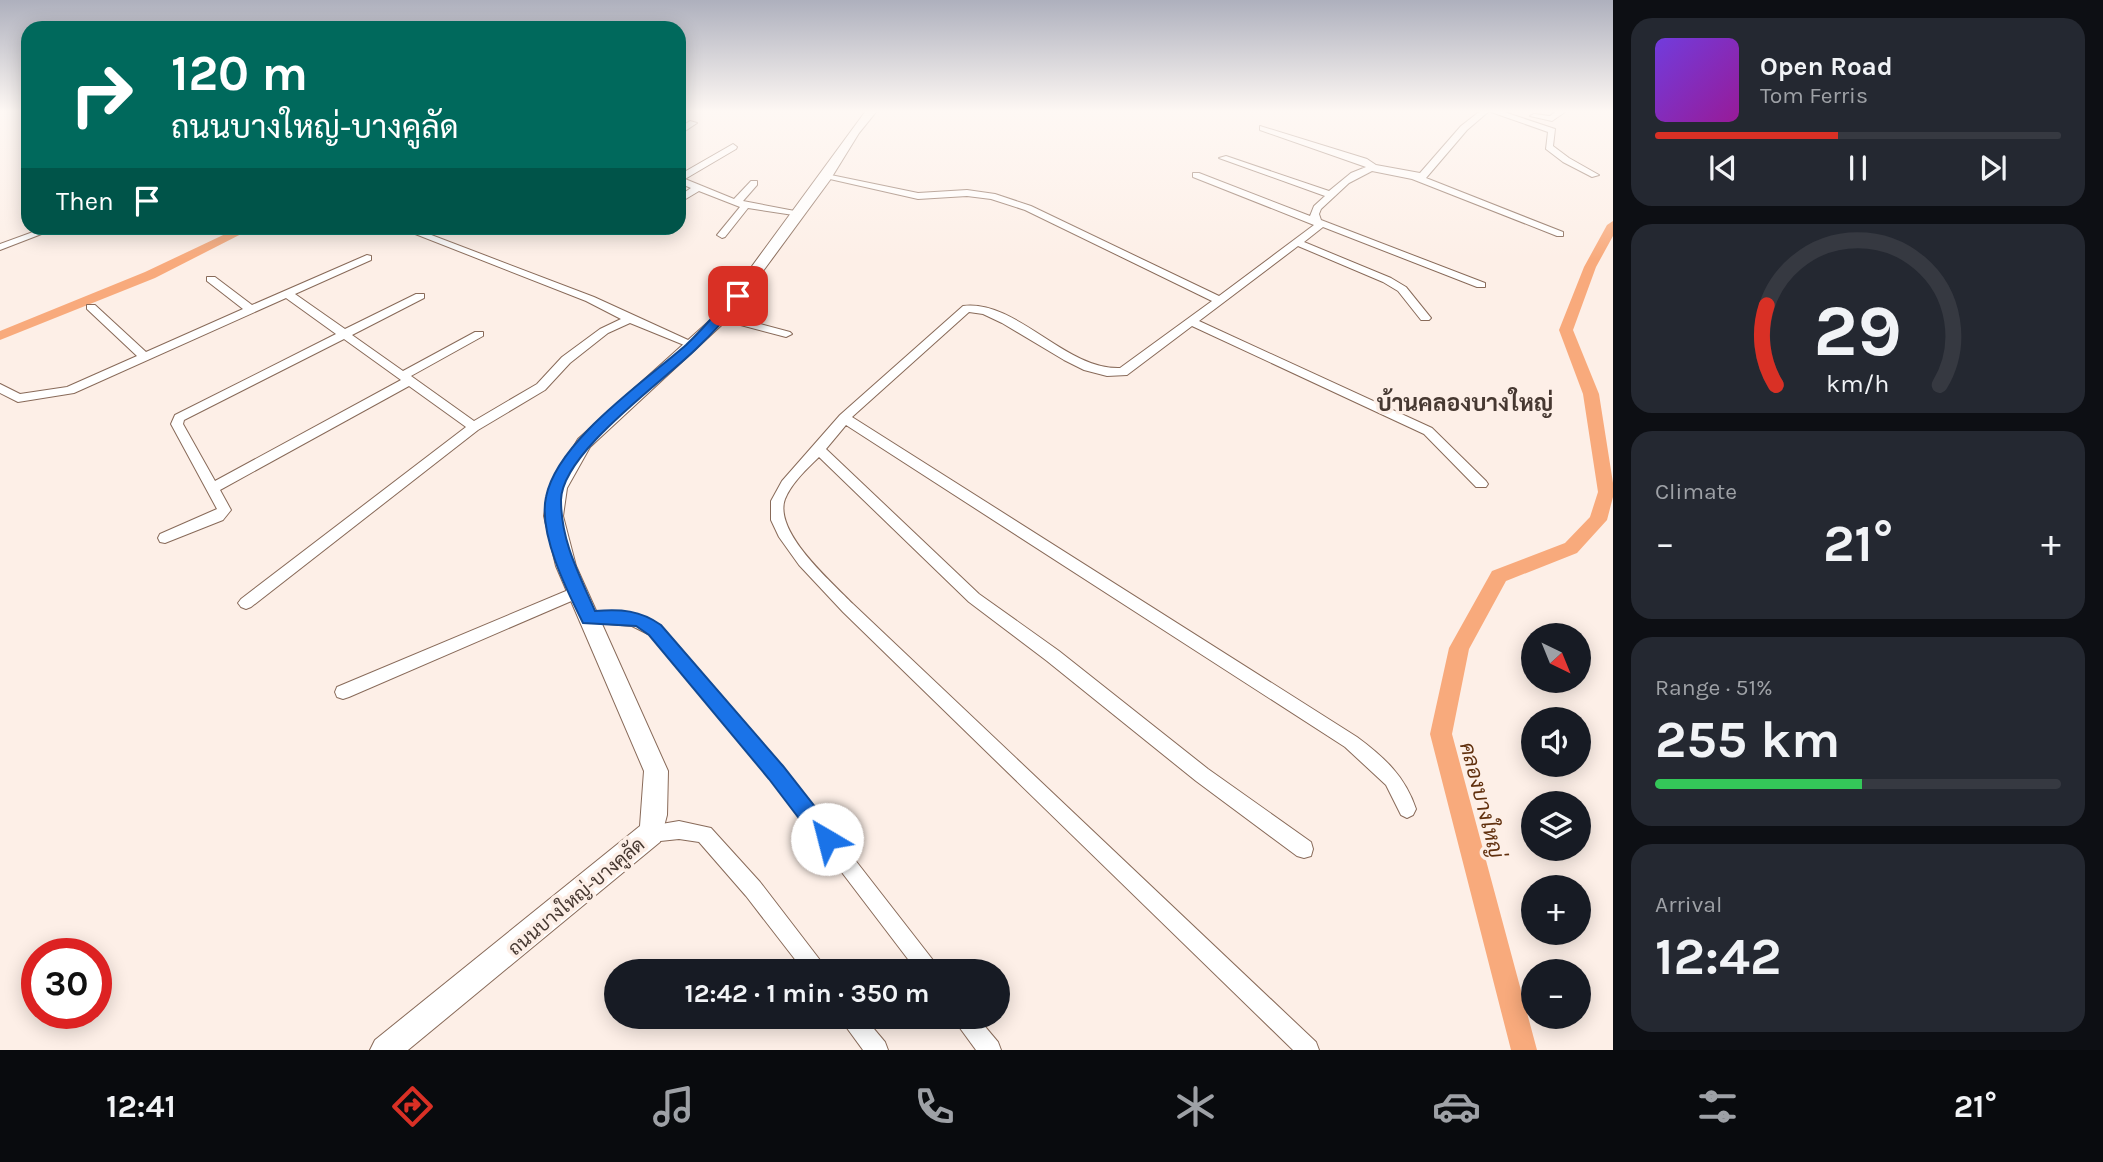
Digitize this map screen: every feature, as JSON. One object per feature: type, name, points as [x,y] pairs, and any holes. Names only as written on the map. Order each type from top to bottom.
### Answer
[{"type":"street","points":[[686,176],[710,161]]},
{"type":"street","name":"ถนนบางใหญ่-บางคูลัด","points":[[385,1050],[651,834],[656,815],[656,771],[556,539],[553,508],[558,484],[572,460],[606,421],[722,317],[836,161]]},
{"type":"street","points":[[1232,161],[1332,195]]},
{"type":"street","points":[[1364,161],[1373,167],[1415,177],[1560,234]]},
{"type":"street","points":[[1415,177],[1426,174],[1437,161]]},
{"type":"street","points":[[1568,161],[1595,175]]},
{"type":"street","points":[[1308,1050],[848,608],[795,548],[780,525],[775,511],[782,492],[844,418],[967,308],[981,310],[1016,326],[1095,371],[1113,375],[1123,372],[1299,243],[1319,226],[1314,214],[1317,208],[1364,169],[1373,167]]},
{"type":"street","points":[[1196,175],[1481,285]]},
{"type":"street","points":[[826,177],[918,196],[967,192],[992,196],[1028,208],[1219,300]]},
{"type":"street","points":[[686,183],[741,204],[797,215]]},
{"type":"street","points":[[722,235],[754,183]]},
{"type":"street","points":[[686,196],[698,188]]},
{"type":"street","points":[[0,247],[33,235]]},
{"type":"street","points":[[422,235],[590,299],[692,345]]},
{"type":"street","points":[[1299,243],[1387,280],[1402,289],[1425,318]]},
{"type":"street","points":[[0,388],[18,398],[63,392],[146,358],[367,258]]},
{"type":"street","points":[[211,279],[252,310]]},
{"type":"street","points":[[288,294],[474,427]]},
{"type":"street","points":[[165,538],[222,513],[222,506],[177,424],[178,418],[420,296]]},
{"type":"street","points":[[91,307],[146,358]]},
{"type":"street","points":[[722,317],[786,334]]},
{"type":"street","points":[[246,603],[474,427],[541,387],[555,376],[566,360],[604,331],[631,319]]},
{"type":"street","points":[[1191,321],[1428,430],[1480,484]]},
{"type":"street","points":[[211,489],[479,334]]},
{"type":"street","points":[[844,418],[1351,741],[1382,766],[1403,793],[1407,809]]},
{"type":"street","points":[[819,449],[974,597],[1053,656],[1202,775],[1304,849]]},
{"type":"street","points":[[343,692],[578,592]]},
{"type":"street","points":[[590,618],[619,616],[640,620],[655,630],[776,772],[920,959]]},
{"type":"street","points":[[651,834],[679,830],[704,834],[753,889],[807,959]]},
{"type":"street","points":[[860,1029],[877,1050]]},
{"type":"street","points":[[973,1029],[990,1050]]},
{"type":"waterway","name":"คลองบางใหญ่","points":[[1524,1050],[1441,734],[1459,648],[1499,576],[1571,548],[1598,520],[1606,492],[1591,394],[1566,330],[1590,267],[1613,225]]},
{"type":"waterway","points":[[0,336],[150,275],[233,235]]},
{"type":"district","name":"บ้านคลองบางใหญ่","points":[[1465,403]]},
{"type":"route","points":[[738,296],[722,317],[584,443],[567,466],[553,497],[556,539],[590,618],[619,616],[640,620],[655,630],[776,772],[827,839]]}]
